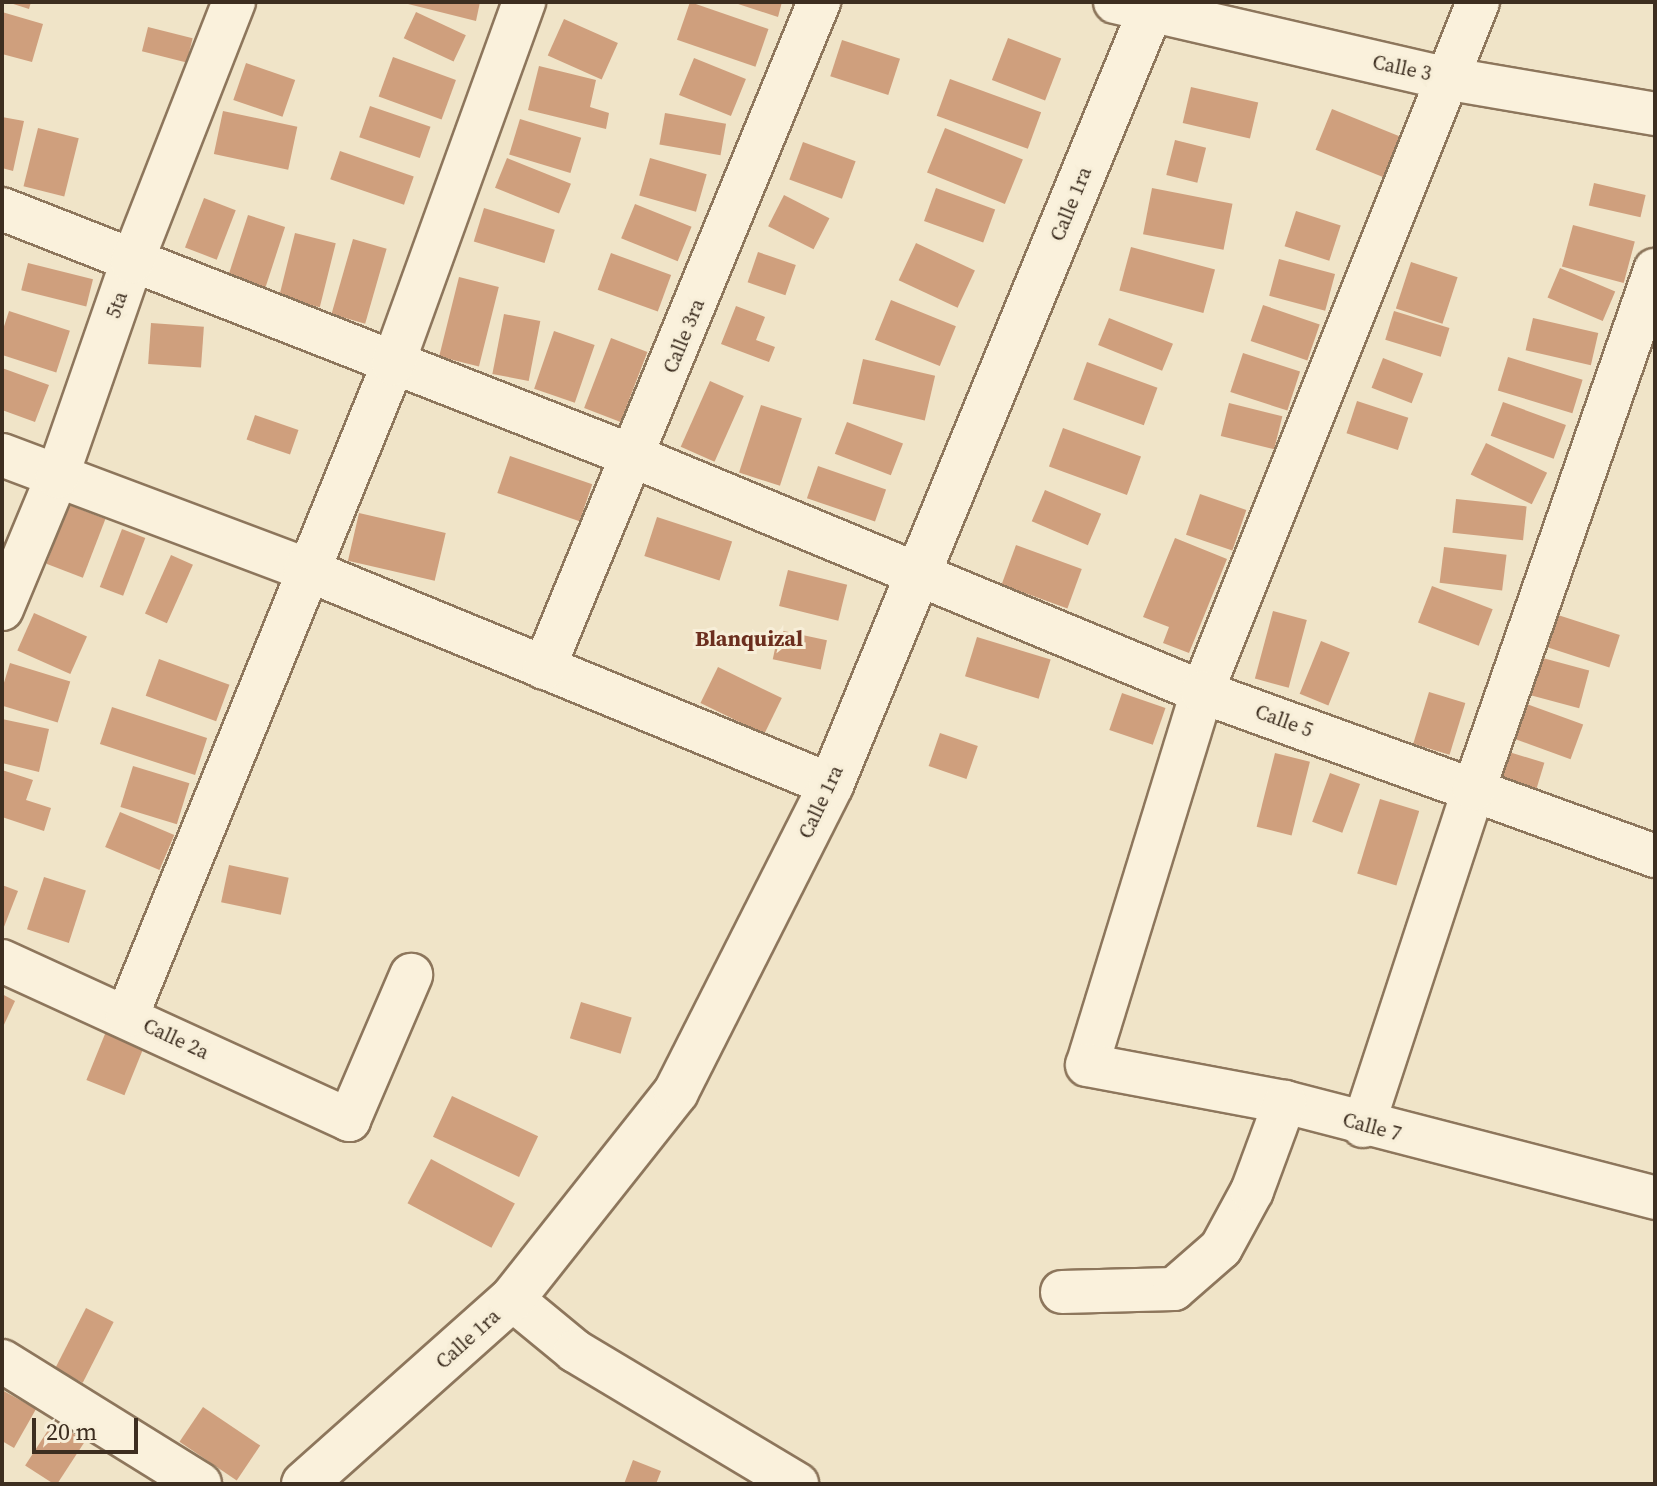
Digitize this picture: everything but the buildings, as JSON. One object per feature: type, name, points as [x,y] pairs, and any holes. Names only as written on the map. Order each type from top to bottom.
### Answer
[{"type":"main road","name":"Calle 1ra","points":[[304,1484],[512,1299],[676,1092],[831,785],[918,575],[1140,6]]},
{"type":"street","name":"5ta","points":[[2,609],[57,477],[132,262],[234,2]]},
{"type":"street","points":[[127,1016],[305,569],[393,364],[524,2]]},
{"type":"street","name":"Calle 3ra","points":[[544,668],[635,457],[819,2]]},
{"type":"street","points":[[1202,692],[1445,78],[1478,2]]},
{"type":"street","name":"Calle 3","points":[[1140,6],[1445,78],[1655,114]]},
{"type":"street","name":"Calle 5","points":[[2,209],[635,457],[1202,692],[1655,856]]},
{"type":"street","points":[[1363,1126],[1474,789],[1655,270]]},
{"type":"street","points":[[2,455],[305,569],[831,785]]},
{"type":"street","name":"Calle 7","points":[[1202,692],[1087,1065],[1285,1102],[1363,1126],[1655,1198]]},
{"type":"street","name":"Calle 2a","points":[[2,961],[349,1120],[411,975]]},
{"type":"street","points":[[1062,1292],[1174,1289],[1221,1248],[1252,1191],[1285,1102]]},
{"type":"street","points":[[512,1299],[575,1351],[797,1484]]},
{"type":"street","points":[[2,1361],[200,1484]]},
{"type":"district","name":"Blanquizal","points":[[749,639]]}]
